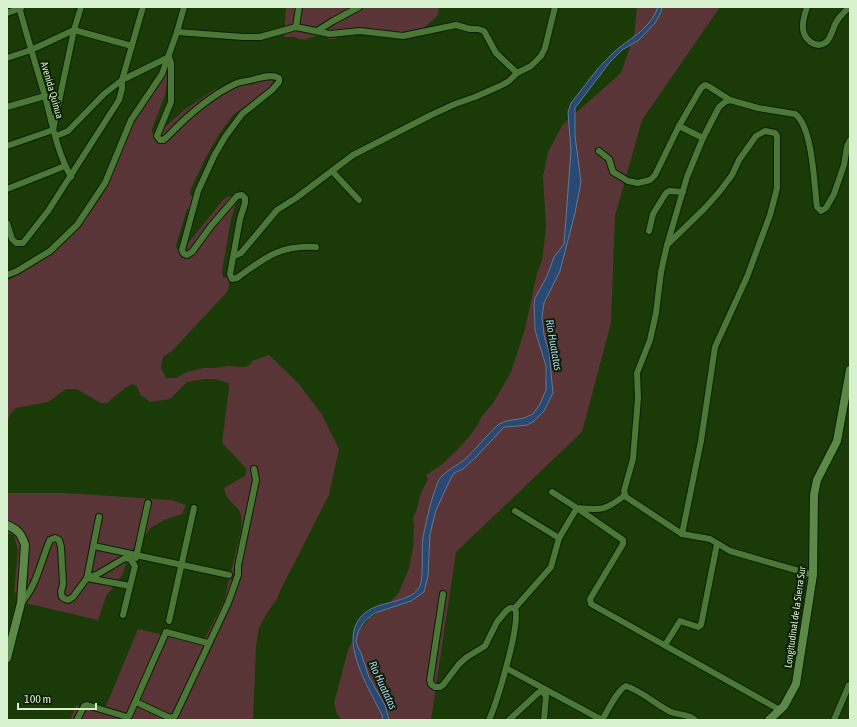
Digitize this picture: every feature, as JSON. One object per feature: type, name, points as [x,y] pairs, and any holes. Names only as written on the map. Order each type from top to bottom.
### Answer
[{"type":"main road","name":"Longitudinal de la Sierra Sur","points":[[769,720],[784,706],[796,684],[813,575],[814,495],[817,480],[837,441],[850,370]]},
{"type":"main road","points":[[7,525],[17,530],[22,536],[25,545],[21,603],[7,658]]},
{"type":"street","points":[[7,13],[20,7]]},
{"type":"street","name":"Avenida Quinua","points":[[20,7],[30,50],[45,96],[54,133],[70,177]]},
{"type":"street","points":[[54,133],[74,30],[81,7]]},
{"type":"street","points":[[7,223],[9,240],[16,243],[23,243],[48,211],[119,100],[122,89],[122,80],[142,7]]},
{"type":"street","points":[[7,275],[17,271],[50,251],[77,225],[105,183],[131,120],[162,74],[169,57],[184,7]]},
{"type":"street","points":[[296,27],[300,7]]},
{"type":"street","points":[[317,31],[359,7]]},
{"type":"street","points":[[234,256],[241,253],[277,210],[296,198],[353,155],[431,115],[500,86],[509,81],[517,73],[530,66],[541,56],[545,48],[555,7]]},
{"type":"street","points":[[807,7],[803,29],[813,44],[819,45],[826,43],[835,24],[849,7]]},
{"type":"street","points":[[177,32],[243,38],[260,37],[296,27],[330,34],[360,31],[403,36],[458,25],[470,29],[478,29],[486,33],[487,38],[496,53],[517,73]]},
{"type":"street","points":[[7,58],[30,50],[74,30],[132,46]]},
{"type":"street","points":[[7,146],[54,133],[61,134],[68,131],[104,94],[122,80],[169,57]]},
{"type":"street","points":[[169,57],[172,63],[171,102],[157,136],[160,140],[163,140],[200,108],[226,89],[239,83],[264,77],[276,77],[279,80],[272,90],[242,114],[225,137],[214,156],[198,191],[182,250],[184,254],[192,252],[211,226],[237,196],[242,195],[245,198],[246,203],[240,219],[230,277],[234,279],[265,258],[287,248],[316,247]]},
{"type":"street","points":[[598,150],[609,159],[613,172],[628,181],[638,183],[645,182],[655,175],[679,126],[701,88],[708,86],[730,100],[758,108],[799,116],[805,127],[809,140],[817,207],[821,211],[826,208],[834,194],[844,166],[847,146],[850,140]]},
{"type":"street","points":[[7,107],[45,96]]},
{"type":"street","points":[[577,508],[599,510],[609,507],[624,495],[633,458],[638,398],[637,373],[650,340],[667,245],[687,177],[703,138],[719,107],[730,100]]},
{"type":"street","points":[[679,126],[703,138]]},
{"type":"street","points":[[667,245],[705,208],[720,191],[732,174],[738,160],[756,136],[765,132],[775,133],[777,136],[777,188],[770,215],[747,277],[715,347],[701,440],[682,534]]},
{"type":"street","points":[[7,189],[65,166]]},
{"type":"street","points":[[332,171],[359,200]]},
{"type":"street","points":[[649,231],[653,214],[666,193],[669,191],[683,192]]},
{"type":"street","points":[[136,702],[170,718],[175,716],[228,603],[238,575],[238,566],[256,480],[254,468]]},
{"type":"street","points":[[552,492],[623,540],[623,544],[589,602],[595,607],[780,710]]},
{"type":"street","points":[[624,495],[682,534],[710,539],[730,551],[813,575]]},
{"type":"street","points":[[123,615],[148,503]]},
{"type":"street","points":[[169,621],[194,508]]},
{"type":"street","points":[[443,594],[430,680],[431,684],[435,687],[440,687],[443,685],[459,664],[467,657],[485,646],[501,616],[510,608],[515,608],[552,567],[559,538],[577,508]]},
{"type":"street","points":[[515,511],[559,538]]},
{"type":"street","points":[[21,603],[27,596],[36,578],[52,538],[59,540],[61,547],[63,584],[62,597],[68,600],[73,597],[87,578],[99,517]]},
{"type":"street","points":[[665,645],[680,621],[698,627],[701,625],[717,544]]},
{"type":"street","points":[[94,546],[229,574]]},
{"type":"street","points":[[87,578],[98,574],[125,558],[130,559],[135,566]]},
{"type":"street","points":[[87,578],[130,586]]},
{"type":"street","points":[[489,720],[506,668],[516,621],[515,608]]},
{"type":"street","points":[[77,720],[84,706],[87,705],[127,717],[136,702],[166,632],[208,643]]},
{"type":"street","points":[[506,668],[602,720],[618,694],[623,687],[626,686],[672,713],[685,714],[691,716],[695,720]]},
{"type":"street","points":[[834,720],[849,685]]},
{"type":"street","points":[[509,720],[542,691],[546,696],[544,720]]},
{"type":"shaded area","points":[[286,7],[439,7],[438,15],[422,30],[410,35],[377,33],[345,34],[335,39],[329,39],[325,36],[316,36],[304,40],[293,37],[284,37]]},
{"type":"shaded area","points":[[637,7],[720,7],[642,120],[615,216],[611,323],[582,432],[456,552],[431,720],[341,720],[337,714],[334,703],[348,650],[356,634],[370,618],[387,606],[399,592],[409,568],[413,547],[413,518],[421,493],[428,479],[426,475],[441,465],[468,438],[482,416],[493,403],[511,372],[525,329],[537,273],[542,260],[546,227],[543,176],[548,152],[563,124],[621,73],[634,35]]},
{"type":"shaded area","points":[[171,69],[167,79],[165,95],[152,129],[153,135],[157,134],[184,110],[215,89],[252,77],[265,77],[273,81],[273,86],[233,115],[207,155],[190,191],[190,195],[194,197],[191,210],[187,209],[176,248],[181,252],[223,200],[229,196],[235,197],[237,200],[231,219],[222,272],[223,278],[230,277],[228,291],[172,351],[163,357],[161,368],[166,378],[176,378],[187,372],[203,368],[229,366],[244,367],[251,364],[252,361],[269,355],[299,384],[321,413],[339,449],[329,495],[277,599],[259,628],[256,646],[253,720],[70,720],[76,705],[103,713],[138,629],[202,644],[224,601],[241,530],[242,520],[240,512],[228,499],[224,488],[246,475],[246,468],[222,443],[229,388],[228,383],[215,379],[187,382],[170,399],[150,402],[140,394],[137,386],[132,384],[126,387],[107,403],[101,403],[76,389],[66,389],[48,402],[16,408],[11,413],[7,422],[7,281],[36,264],[56,249],[79,228],[102,195],[133,125],[163,76]]},
{"type":"shaded area","points":[[7,493],[65,493],[171,500],[186,505],[182,514],[164,520],[150,528],[143,539],[132,550],[121,577],[106,596],[98,620],[25,603],[14,591],[18,551],[14,535],[7,533]]},
{"type":"water","points":[[658,7],[662,7],[655,23],[639,40],[622,50],[610,62],[575,108],[575,136],[581,182],[575,213],[560,271],[544,303],[542,317],[544,335],[549,352],[553,393],[544,411],[533,422],[527,425],[504,427],[463,469],[454,473],[436,510],[430,534],[428,576],[424,592],[411,601],[375,613],[365,621],[359,630],[356,641],[358,647],[369,677],[385,705],[389,720],[383,720],[382,715],[366,684],[354,651],[353,635],[358,621],[369,610],[406,598],[418,590],[422,577],[422,543],[424,532],[433,497],[438,481],[441,477],[468,457],[499,424],[524,418],[533,414],[540,404],[546,390],[546,366],[535,330],[534,304],[535,298],[547,276],[554,257],[564,244],[571,151],[568,112],[571,103],[600,66],[649,23]]},
{"type":"water label","name":"Rio Huatatas","points":[[554,345]]},
{"type":"water label","name":"Rio Huatatas","points":[[383,685]]}]
